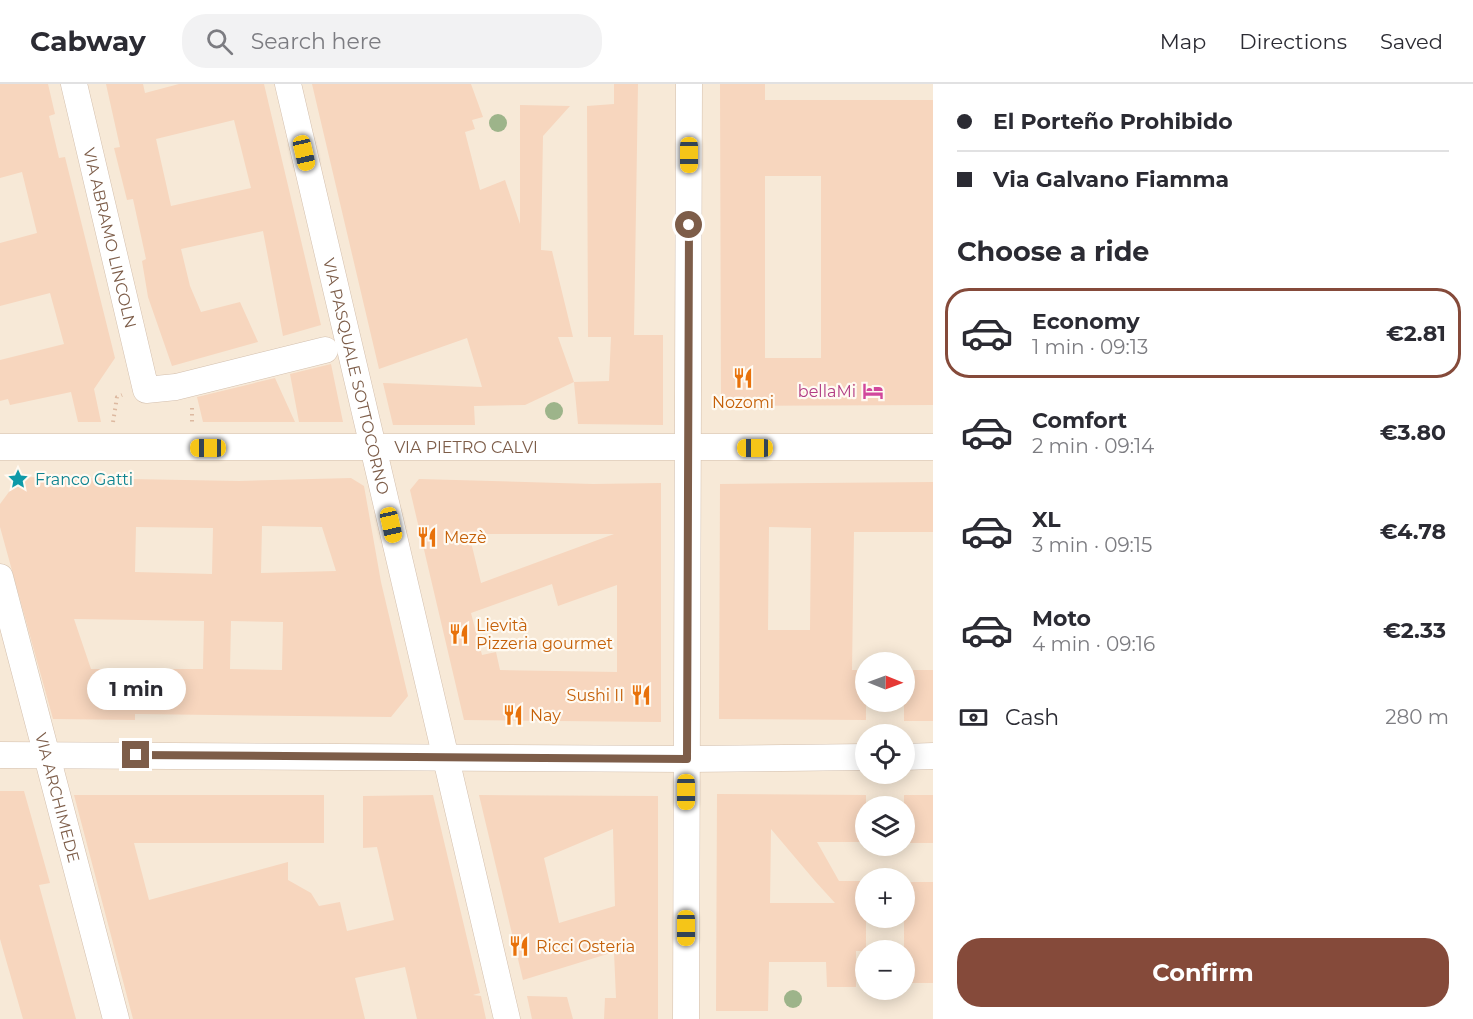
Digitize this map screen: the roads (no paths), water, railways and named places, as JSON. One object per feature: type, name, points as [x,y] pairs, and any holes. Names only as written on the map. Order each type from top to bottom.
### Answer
[{"type":"street","name":"VIA ABRAMO LINCOLN","points":[[74,84],[146,390],[176,387],[325,350]]},
{"type":"street","name":"VIA PASQUALE SOTTOCORNO","points":[[288,84],[507,1019]]},
{"type":"street","points":[[686,1019],[689,84]]},
{"type":"street","name":"VIA PIETRO CALVI","points":[[0,447],[374,449],[933,447]]},
{"type":"street","name":"VIA ARCHIMEDE","points":[[0,577],[116,1019]]},
{"type":"street","points":[[0,755],[445,755],[687,759],[855,757]]},
{"type":"street","points":[[915,757],[933,756]]},
{"type":"place","name":"Nozomi","points":[[743,378]]},
{"type":"place","name":"bellaMi","points":[[873,391]]},
{"type":"place","name":"Franco Gatti","points":[[18,479]]},
{"type":"place","name":"Mezè","points":[[427,537]]},
{"type":"place","name":"Lievità Pizzeria gourmet","points":[[459,634]]},
{"type":"place","name":"Sushi II","points":[[641,695]]},
{"type":"place","name":"Nay","points":[[513,715]]},
{"type":"place","name":"Ricci Osteria","points":[[519,946]]}]
